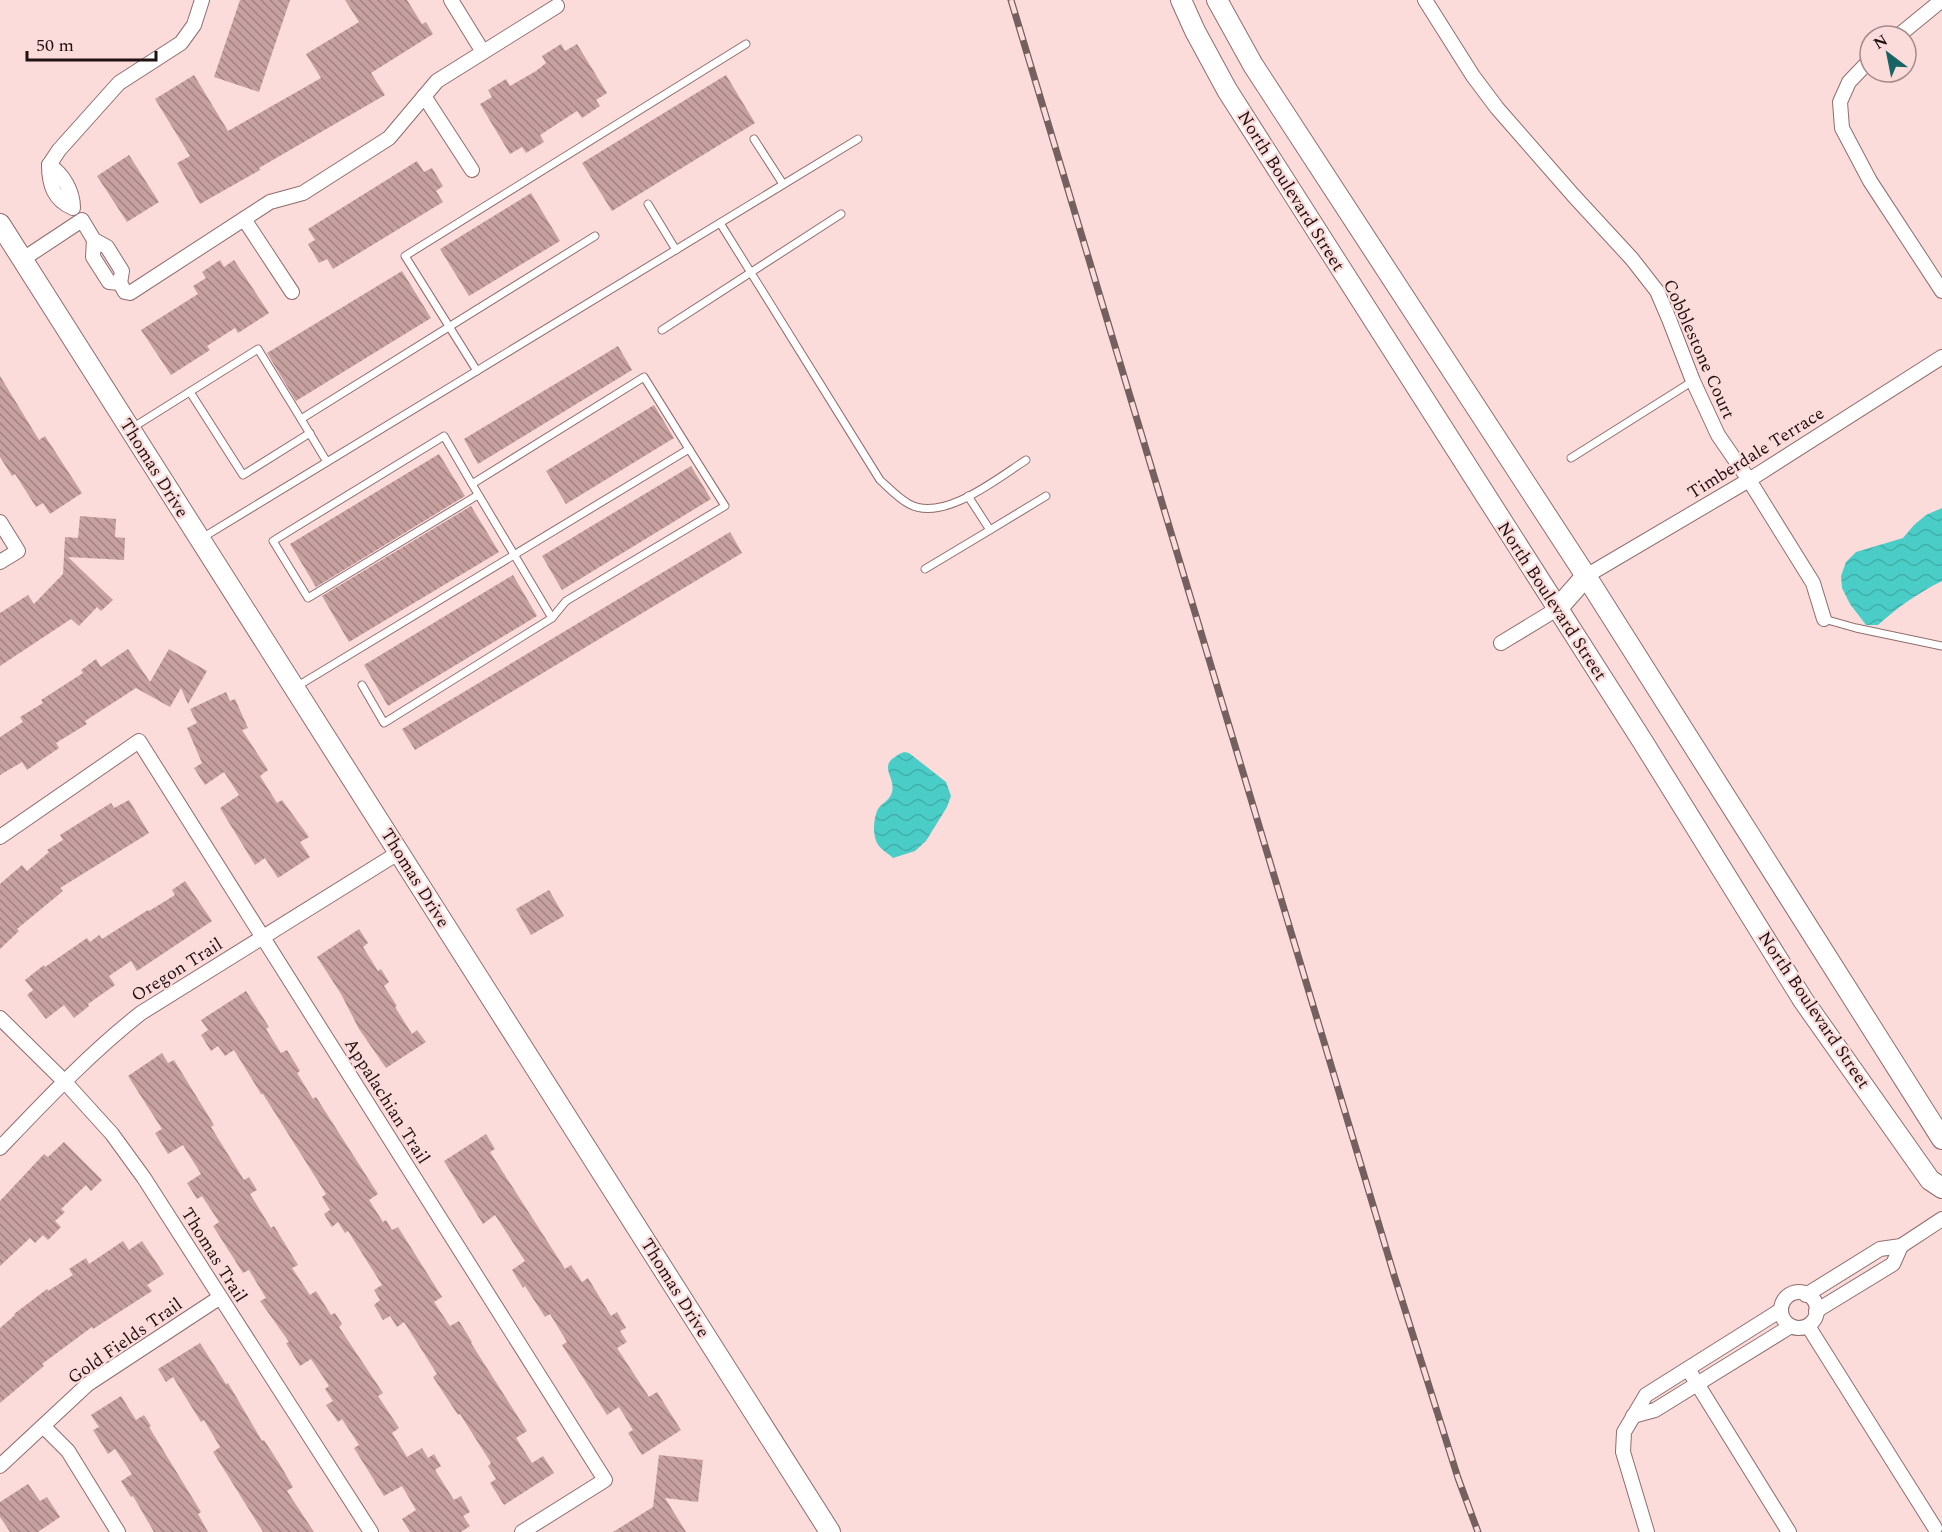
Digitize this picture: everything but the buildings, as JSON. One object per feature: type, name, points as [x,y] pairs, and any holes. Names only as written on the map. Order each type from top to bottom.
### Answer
[{"type":"main road","name":"North Boulevard Street","points":[[1181,0],[1227,90],[1643,742],[1803,1000],[1930,1180],[1942,1188]]},
{"type":"main road","name":"North Boulevard Street","points":[[1217,0],[1253,65],[1586,576],[1942,1139]]},
{"type":"main road","name":"Thomas Drive","points":[[0,224],[830,1532]]},
{"type":"main road","points":[[1557,609],[1586,576]]},
{"type":"street","points":[[73,208],[73,196],[58,171],[49,165],[59,150],[119,83],[181,43],[194,25],[202,0]]},
{"type":"street","points":[[451,0],[483,52]]},
{"type":"street","name":"Cobblestone Court","points":[[1425,0],[1473,76],[1497,108],[1657,291],[1693,381],[1718,435],[1813,583],[1824,619]]},
{"type":"street","points":[[1913,24],[1942,0]]},
{"type":"street","points":[[22,259],[82,220],[94,240],[93,256],[109,282],[120,283],[125,292],[130,293],[270,202],[303,193],[389,138],[437,81],[557,6]]},
{"type":"street","points":[[1858,73],[1849,82],[1840,102],[1842,128],[1870,182],[1942,291]]},
{"type":"street","points":[[424,96],[472,170]]},
{"type":"street","points":[[244,219],[292,292]]},
{"type":"street","name":"Timberdale Terrace","points":[[1586,576],[1749,480],[1942,357]]},
{"type":"street","points":[[0,522],[18,550],[0,562]]},
{"type":"street","points":[[1501,643],[1557,609]]},
{"type":"street","name":"Appalachian Trail","points":[[0,837],[139,741],[605,1480],[522,1532]]},
{"type":"street","name":"Oregon Trail","points":[[0,1148],[64,1081],[141,1013],[399,853]]},
{"type":"street","name":"Thomas Trail","points":[[0,1018],[64,1081],[112,1134],[137,1169],[371,1532]]},
{"type":"street","points":[[1806,1295],[1880,1249],[1901,1246],[1942,1219]]},
{"type":"street","points":[[1816,1311],[1893,1264],[1901,1246]]},
{"type":"street","points":[[1796,1293],[1806,1295],[1814,1301],[1816,1311],[1813,1321],[1801,1328],[1791,1326],[1783,1320],[1781,1310],[1784,1300],[1796,1293]]},
{"type":"street","name":"Gold Fields Trail","points":[[0,1466],[88,1383],[219,1298]]},
{"type":"street","points":[[1647,1532],[1623,1452],[1624,1432],[1633,1416],[1646,1395],[1781,1310]]},
{"type":"street","points":[[1633,1416],[1655,1410],[1791,1326]]},
{"type":"street","points":[[1808,1326],[1935,1528]]},
{"type":"street","points":[[1688,1369],[1789,1532]]},
{"type":"street","points":[[44,1426],[68,1450],[118,1532]]},
{"type":"lane","points":[[477,371],[405,256],[746,44]]},
{"type":"lane","points":[[754,139],[783,184]]},
{"type":"lane","points":[[200,540],[858,139]]},
{"type":"lane","points":[[648,204],[676,250]]},
{"type":"lane","points":[[73,208],[82,220]]},
{"type":"lane","points":[[662,330],[841,214]]},
{"type":"lane","points":[[720,223],[880,480],[910,504],[922,508],[938,508],[956,503],[1026,460]]},
{"type":"lane","points":[[301,419],[595,236]]},
{"type":"lane","points":[[130,429],[258,349],[327,462]]},
{"type":"lane","points":[[362,685],[384,723],[552,618],[566,601],[725,506],[644,376],[472,484]]},
{"type":"lane","points":[[1571,458],[1693,381]]},
{"type":"lane","points":[[190,392],[243,475],[310,433]]},
{"type":"lane","points":[[478,495],[308,598],[273,541],[444,436],[552,618]]},
{"type":"lane","points":[[294,689],[689,449]]},
{"type":"lane","points":[[968,496],[990,530]]},
{"type":"lane","points":[[925,569],[1046,496]]},
{"type":"lane","points":[[1824,619],[1942,646]]},
{"type":"water","points":[[1942,508],[1942,581],[1893,612],[1878,625],[1866,625],[1850,604],[1842,588],[1841,576],[1846,562],[1856,552],[1903,538],[1926,515]]},
{"type":"water","points":[[904,752],[909,753],[946,782],[951,796],[947,807],[926,841],[915,851],[893,858],[880,848],[874,833],[874,823],[878,809],[891,795],[893,788],[888,772],[890,762]]},
{"type":"railway","points":[[1011,0],[1394,1275],[1458,1478],[1478,1532]]}]
